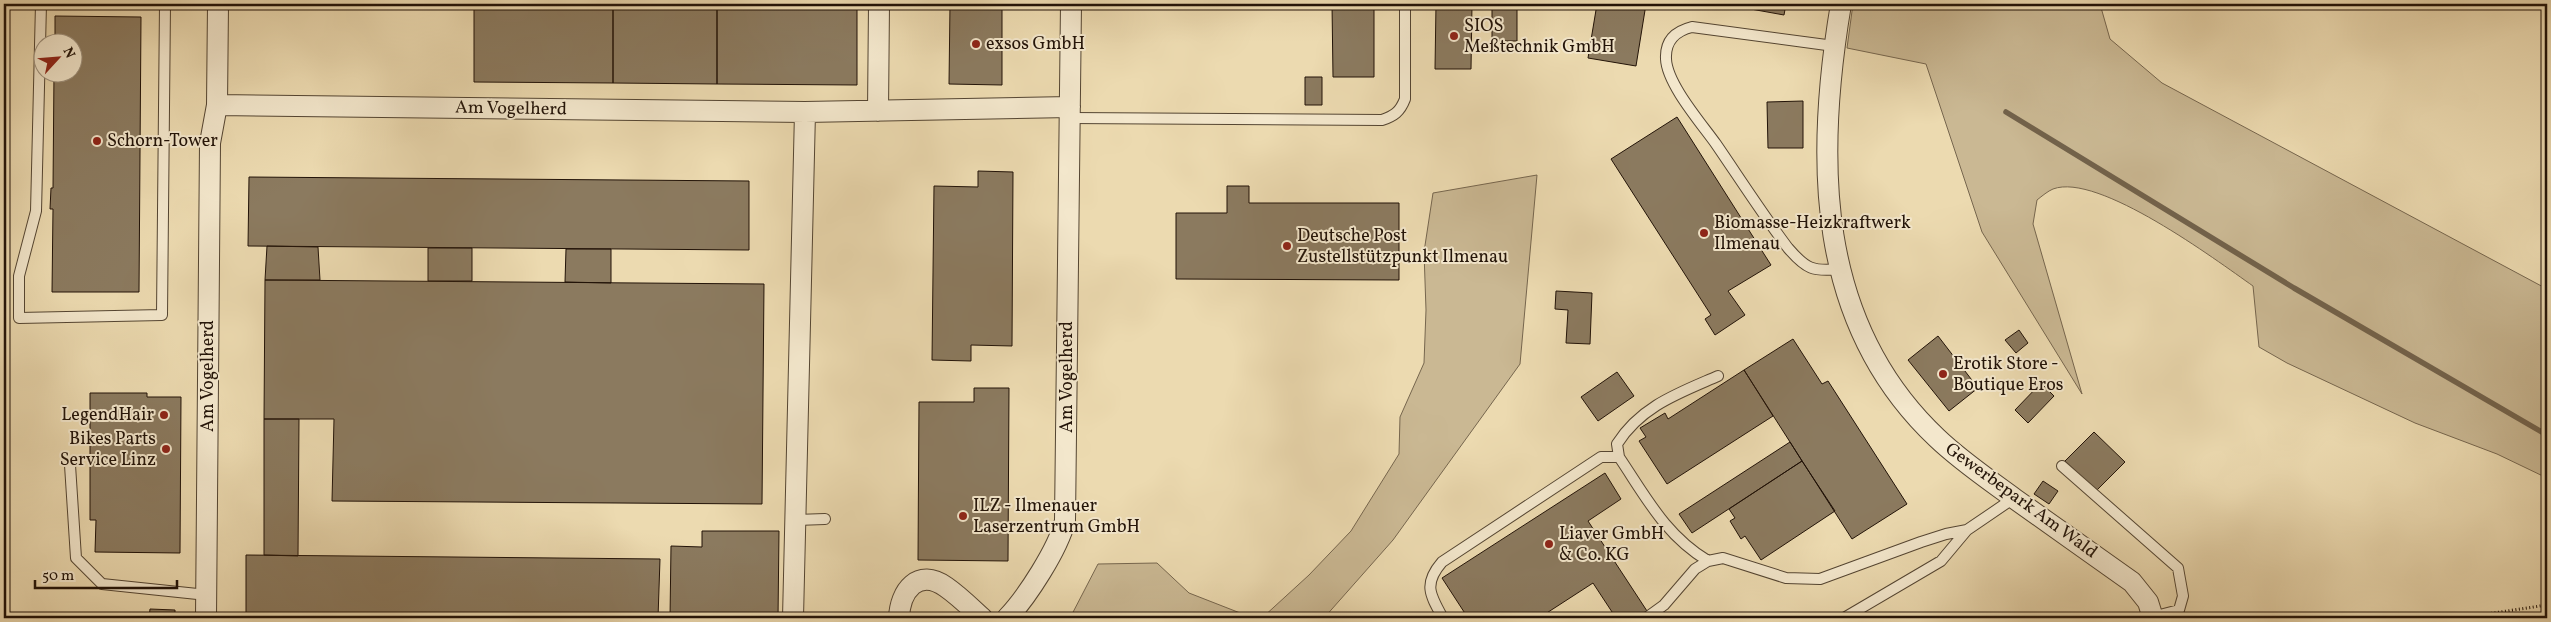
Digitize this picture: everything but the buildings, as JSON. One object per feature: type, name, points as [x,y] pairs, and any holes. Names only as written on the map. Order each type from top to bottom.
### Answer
[{"type":"street","name":"Am Vogelherd","points":[[206,618],[210,143],[218,105],[218,4]]},
{"type":"street","points":[[878,111],[879,4]]},
{"type":"street","name":"Am Vogelherd","points":[[1007,618],[1020,603],[1046,561],[1063,532],[1066,521],[1072,4]]},
{"type":"street","name":"Gewerbepark Am Wald","points":[[1841,4],[1834,46],[1826,132],[1827,197],[1840,269],[1855,318],[1893,387],[1936,437],[1958,457],[2132,582],[2148,602],[2152,617]]},
{"type":"street","name":"Am Vogelherd","points":[[218,105],[1070,113]]},
{"type":"street","points":[[793,618],[805,112]]},
{"type":"street","points":[[899,618],[899,604],[909,585],[920,581],[930,581],[945,586],[982,618]]},
{"type":"lane","points":[[42,4],[36,211],[19,276],[19,318],[162,315],[165,4]]},
{"type":"lane","name":"Am Vogelherd","points":[[1070,113],[1382,120],[1394,116],[1401,109],[1405,99],[1405,4]]},
{"type":"lane","points":[[1834,46],[1692,27],[1679,30],[1671,37],[1666,58],[1669,72],[1684,99],[1788,248],[1806,268],[1823,271],[1840,269]]},
{"type":"lane","points":[[1708,561],[1687,548],[1666,528],[1619,457],[1617,444],[1626,430],[1638,418],[1661,400],[1718,376]]},
{"type":"lane","points":[[1443,618],[1430,592],[1431,575],[1442,562],[1601,457],[1619,457]]},
{"type":"lane","points":[[70,465],[76,558],[102,584],[206,595]]},
{"type":"lane","points":[[2062,466],[2178,568],[2183,596],[2179,610],[2152,617]]},
{"type":"lane","points":[[1844,618],[1941,561],[1967,530],[2014,498]]},
{"type":"lane","points":[[796,520],[825,519]]},
{"type":"lane","points":[[1646,618],[1664,605],[1695,569],[1708,561],[1723,558],[1786,578],[1820,579],[1921,542],[1967,530]]},
{"type":"path","points":[[2460,618],[2547,605]]},
{"type":"shaded area","points":[[1853,4],[2100,4],[2110,39],[2162,83],[2547,289],[2547,478],[2497,454],[2415,423],[2287,363],[2259,347],[2253,286],[2156,221],[2098,193],[2073,187],[2053,189],[2037,200],[2033,224],[2082,394],[1982,232],[1926,64],[1847,48]]},
{"type":"shaded area","points":[[1537,175],[1520,364],[1393,540],[1324,618],[1262,618],[1309,575],[1351,531],[1399,454],[1400,417],[1424,363],[1426,310],[1424,252],[1433,193]]},
{"type":"shaded area","points":[[1157,563],[1189,593],[1253,618],[1070,618],[1098,564]]},
{"type":"waterway","points":[[2006,112],[2294,288],[2547,435]]},
{"type":"place","name":"SIOS Meßtechnik GmbH","points":[[1454,36]]},
{"type":"place","name":"exsos GmbH","points":[[976,44]]},
{"type":"place","name":"Schorn-Tower","points":[[97,141]]},
{"type":"place","name":"Biomasse-Heizkraftwerk Ilmenau","points":[[1704,233]]},
{"type":"place","name":"Deutsche Post Zustellstützpunkt Ilmenau","points":[[1287,246]]},
{"type":"place","name":"Erotik Store - Boutique Eros","points":[[1943,374]]},
{"type":"place","name":"LegendHair","points":[[164,415]]},
{"type":"place","name":"Bikes Parts Service Linz","points":[[166,449]]},
{"type":"place","name":"ILZ - Ilmenauer Laserzentrum GmbH","points":[[963,516]]},
{"type":"place","name":"Liaver GmbH & Co. KG","points":[[1549,544]]}]
